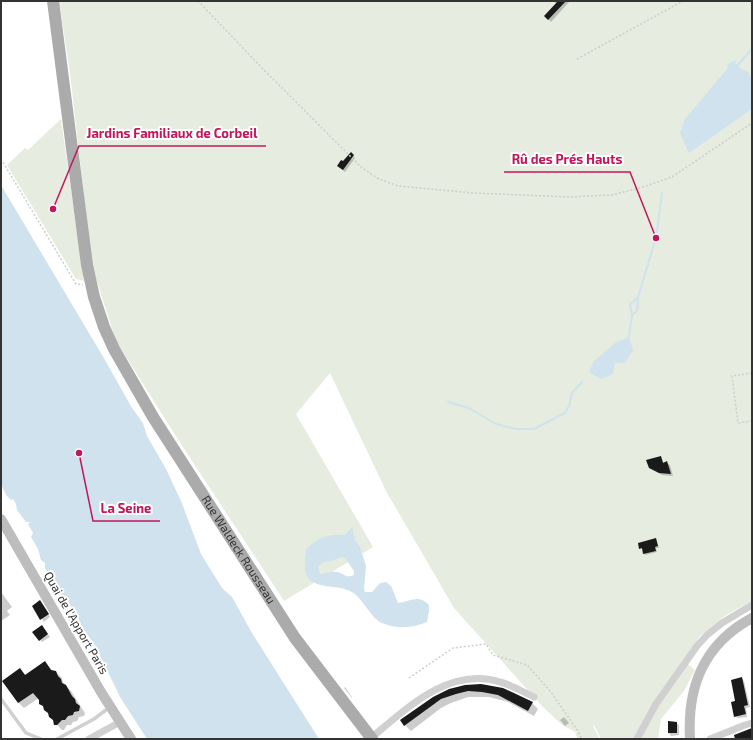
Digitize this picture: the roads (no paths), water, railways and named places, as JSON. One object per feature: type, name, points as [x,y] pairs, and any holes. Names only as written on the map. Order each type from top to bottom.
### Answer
[{"type":"main road","name":"Rue Waldeck Rousseau","points":[[53,1],[91,287],[101,320],[117,354],[153,417],[295,638],[372,738]]},
{"type":"main road","name":"Quai de l'Apport Paris","points":[[1,519],[110,706],[131,739]]},
{"type":"main road","points":[[690,739],[692,698],[695,683],[701,668],[709,654],[727,634],[752,618]]},
{"type":"street","points":[[638,739],[664,692],[697,646],[722,623],[752,605]]},
{"type":"street","points":[[372,738],[407,709],[434,690],[448,683],[463,679],[481,678],[499,681],[513,686],[534,697]]},
{"type":"street","points":[[90,739],[120,722]]},
{"type":"street","points":[[710,739],[752,723]]},
{"type":"lane","points":[[1,699],[26,733],[41,739]]},
{"type":"lane","points":[[57,739],[94,719],[110,706]]},
{"type":"water","points":[[735,60],[738,66],[749,73],[752,90],[752,109],[689,153],[680,133],[685,119],[727,69],[728,64]]},
{"type":"water","points":[[1,185],[132,408],[143,423],[147,436],[166,469],[181,501],[201,554],[222,588],[232,597],[252,633],[319,739],[147,739],[120,697],[95,645],[80,625],[78,618],[69,603],[57,591],[45,568],[45,563],[41,560],[38,549],[31,537],[33,533],[28,524],[30,522],[26,522],[17,510],[13,499],[11,500],[6,495],[1,484]]},
{"type":"water","points":[[629,337],[633,350],[625,363],[615,363],[613,374],[601,379],[589,372],[594,361],[615,343]]},
{"type":"water","points":[[352,527],[355,540],[360,547],[366,566],[365,592],[372,592],[380,583],[386,582],[391,586],[398,603],[418,599],[429,605],[427,622],[416,626],[390,626],[377,620],[361,600],[350,591],[323,586],[309,579],[305,569],[306,549],[324,537],[345,535]],"holes":[[[341,557],[345,558],[354,571],[354,575],[347,576],[335,572],[320,574],[318,567],[323,562],[332,561]]]},
{"type":"waterway","points":[[737,66],[752,49]]},
{"type":"waterway","points":[[629,337],[632,315],[630,305],[638,297],[656,238],[662,193]]},
{"type":"waterway","points":[[632,315],[637,311],[638,299]]},
{"type":"waterway","points":[[448,402],[469,408],[496,424],[516,429],[534,429],[565,413],[569,406],[572,393],[582,382]]},
{"type":"place","name":"Jardins Familiaux de Corbeil","points":[[53,209]]},
{"type":"place","name":"Rû des Prés Hauts","points":[[656,238]]},
{"type":"place","name":"La Seine","points":[[79,453]]}]
